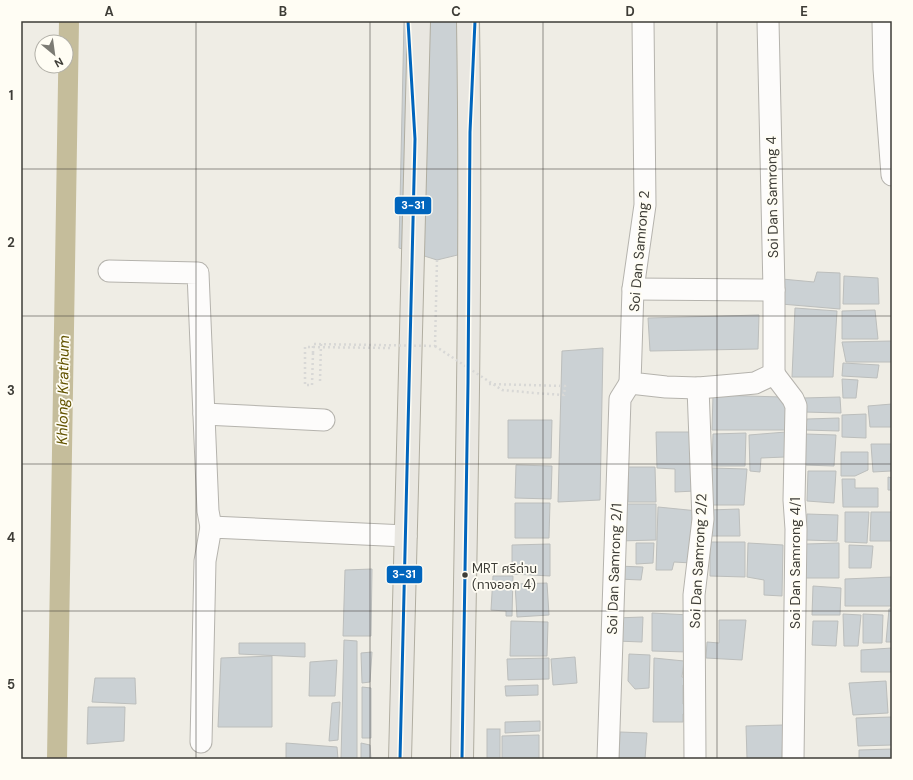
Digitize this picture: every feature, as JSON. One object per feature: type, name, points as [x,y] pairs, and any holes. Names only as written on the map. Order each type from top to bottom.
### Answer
[{"type":"main road","points":[[408,21],[415,139]]},
{"type":"main road","points":[[400,759],[419,21]]},
{"type":"main road","points":[[462,759],[468,383],[470,132],[468,21]]},
{"type":"main road","points":[[470,132],[475,21]]},
{"type":"street","name":"Soi Dan Samrong 2","points":[[630,383],[633,289],[646,204],[643,21]]},
{"type":"street","name":"Soi Dan Samrong 4","points":[[768,21],[774,290],[774,374]]},
{"type":"street","points":[[883,21],[884,69],[892,175]]},
{"type":"street","points":[[108,271],[198,272],[208,511],[211,527],[206,561],[201,742]]},
{"type":"street","points":[[633,289],[774,290]]},
{"type":"street","points":[[630,383],[666,387],[698,388],[755,383],[774,374]]},
{"type":"street","name":"Soi Dan Samrong 4/1","points":[[774,374],[793,398],[796,406],[794,500],[796,529],[793,759]]},
{"type":"street","name":"Soi Dan Samrong 2/1","points":[[608,759],[620,399],[630,383]]},
{"type":"street","name":"Soi Dan Samrong 2/2","points":[[695,759],[694,595],[703,519],[698,388]]},
{"type":"street","points":[[204,414],[324,420]]},
{"type":"street","points":[[211,527],[406,536]]},
{"type":"path","points":[[435,346],[437,260]]},
{"type":"path","points":[[410,348],[306,347],[305,385],[312,385],[313,353],[313,344],[321,344],[435,346],[502,390],[564,395],[565,386],[560,386],[468,383]]},
{"type":"path","points":[[320,381],[321,344]]},
{"type":"building","points":[[404,21],[479,21],[474,251],[437,260],[399,248]]},
{"type":"building","points":[[817,272],[840,273],[840,309],[781,304],[782,279],[814,282]]},
{"type":"building","points":[[844,276],[878,278],[879,304],[843,304]]},
{"type":"building","points":[[795,308],[837,311],[833,377],[792,377]]},
{"type":"building","points":[[875,310],[878,339],[842,339],[842,311]]},
{"type":"building","points":[[759,315],[758,349],[650,351],[648,318]]},
{"type":"building","points":[[892,341],[892,362],[846,362],[842,342]]},
{"type":"building","points":[[603,348],[600,500],[558,502],[562,351]]},
{"type":"building","points":[[843,363],[879,365],[877,378],[842,376]]},
{"type":"building","points":[[842,379],[858,380],[856,398],[843,398]]},
{"type":"building","points":[[713,395],[782,397],[786,402],[785,430],[712,430]]},
{"type":"building","points":[[840,397],[841,413],[804,412],[803,398]]},
{"type":"building","points":[[892,404],[892,427],[870,427],[868,406]]},
{"type":"building","points":[[866,414],[866,438],[842,437],[842,415]]},
{"type":"building","points":[[839,418],[839,431],[805,430],[807,419]]},
{"type":"building","points":[[508,420],[552,420],[551,458],[508,458]]},
{"type":"building","points":[[656,432],[696,432],[695,491],[675,492],[675,469],[657,468]]},
{"type":"building","points":[[786,432],[785,457],[761,458],[760,472],[750,471],[749,435]]},
{"type":"building","points":[[746,433],[745,466],[712,466],[713,434]]},
{"type":"building","points":[[805,434],[836,435],[834,466],[804,465]]},
{"type":"building","points":[[871,444],[892,444],[891,471],[873,472]]},
{"type":"building","points":[[841,452],[868,452],[868,470],[855,476],[841,476]]},
{"type":"building","points":[[516,465],[552,466],[551,499],[515,498]]},
{"type":"building","points":[[628,467],[655,467],[656,502],[628,502]]},
{"type":"building","points":[[712,468],[747,469],[744,505],[711,505]]},
{"type":"building","points":[[808,471],[836,471],[834,503],[807,501]]},
{"type":"building","points":[[888,477],[892,478],[892,490],[888,490]]},
{"type":"building","points":[[842,479],[855,479],[855,488],[878,488],[878,507],[843,507]]},
{"type":"building","points":[[515,503],[550,503],[549,538],[515,538]]},
{"type":"building","points":[[619,504],[656,504],[656,540],[618,541]]},
{"type":"building","points":[[658,507],[698,511],[692,563],[674,562],[672,570],[656,570]]},
{"type":"building","points":[[739,509],[740,536],[709,536],[709,510]]},
{"type":"building","points":[[845,512],[869,512],[867,543],[845,542]]},
{"type":"building","points":[[871,512],[892,512],[892,541],[870,541]]},
{"type":"building","points":[[807,514],[838,515],[837,541],[806,540]]},
{"type":"building","points":[[710,542],[745,542],[745,577],[710,576]]},
{"type":"building","points":[[636,543],[654,543],[653,563],[636,564]]},
{"type":"building","points":[[748,543],[783,545],[782,596],[764,595],[764,580],[747,577]]},
{"type":"building","points":[[839,543],[839,578],[805,578],[806,544]]},
{"type":"building","points":[[550,544],[550,576],[512,574],[512,545]]},
{"type":"building","points":[[849,545],[873,546],[871,568],[849,568]]},
{"type":"building","points":[[617,566],[643,567],[641,580],[618,579]]},
{"type":"building","points":[[372,569],[371,636],[343,636],[345,570]]},
{"type":"building","points":[[493,576],[513,576],[512,616],[506,616],[506,611],[491,610]]},
{"type":"building","points":[[892,577],[892,606],[845,606],[845,579]]},
{"type":"building","points":[[547,583],[549,615],[517,617],[515,584]]},
{"type":"building","points":[[813,586],[841,588],[840,615],[812,615]]},
{"type":"building","points":[[889,609],[892,609],[892,642],[886,642]]},
{"type":"building","points":[[652,613],[690,615],[688,652],[652,651]]},
{"type":"building","points":[[843,614],[861,615],[858,646],[844,646]]},
{"type":"building","points":[[863,614],[883,615],[882,643],[863,643]]},
{"type":"building","points":[[643,617],[642,642],[616,641],[615,618]]},
{"type":"building","points":[[719,620],[746,620],[742,660],[706,658],[707,642],[719,643]]},
{"type":"building","points":[[511,621],[548,622],[547,656],[510,656]]},
{"type":"building","points":[[813,621],[838,621],[836,646],[812,645]]},
{"type":"building","points":[[344,640],[357,641],[357,759],[341,759]]},
{"type":"building","points":[[239,643],[305,643],[305,657],[239,654]]},
{"type":"building","points":[[892,648],[892,672],[861,672],[861,650]]},
{"type":"building","points":[[372,652],[370,682],[362,683],[361,653]]},
{"type":"building","points":[[629,654],[650,655],[649,688],[635,689],[628,681]]},
{"type":"building","points":[[272,656],[272,727],[218,727],[221,658]]},
{"type":"building","points":[[575,657],[577,683],[553,685],[551,659]]},
{"type":"building","points":[[549,658],[549,679],[508,680],[507,659]]},
{"type":"building","points":[[654,658],[684,661],[682,677],[689,678],[688,684],[683,685],[683,704],[688,704],[688,714],[683,714],[683,722],[653,722]]},
{"type":"building","points":[[337,660],[335,696],[309,696],[310,662]]},
{"type":"building","points":[[95,678],[135,678],[136,704],[92,702]]},
{"type":"building","points":[[886,681],[888,713],[853,715],[849,683]]},
{"type":"building","points":[[538,685],[538,695],[506,696],[505,686]]},
{"type":"building","points":[[362,687],[371,688],[371,738],[362,738]]},
{"type":"building","points":[[340,702],[338,740],[329,741],[332,703]]},
{"type":"building","points":[[88,707],[125,707],[124,741],[87,744]]},
{"type":"building","points":[[892,717],[892,745],[858,746],[856,718]]},
{"type":"building","points":[[540,721],[540,731],[505,733],[505,722]]},
{"type":"building","points":[[783,725],[782,759],[747,759],[746,726]]},
{"type":"building","points":[[487,729],[500,729],[500,759],[487,759]]},
{"type":"building","points":[[620,732],[647,733],[645,759],[619,759]]},
{"type":"building","points":[[539,735],[539,759],[502,759],[502,736]]},
{"type":"building","points":[[286,743],[337,747],[338,759],[286,759]]},
{"type":"building","points":[[361,743],[370,745],[371,759],[361,759]]},
{"type":"building","points":[[892,749],[892,759],[859,759],[859,750]]},
{"type":"waterway","name":"Khlong Krathum","points":[[57,759],[69,21]]},
{"type":"transit line","name":"3-31","points":[[400,759],[415,139],[408,21]]},
{"type":"transit line","name":"3-31","points":[[462,759],[468,383],[470,132],[475,21]]},
{"type":"place","name":"MRT ศรีด่าน (ทางออก 4)","points":[[465,575]]}]
